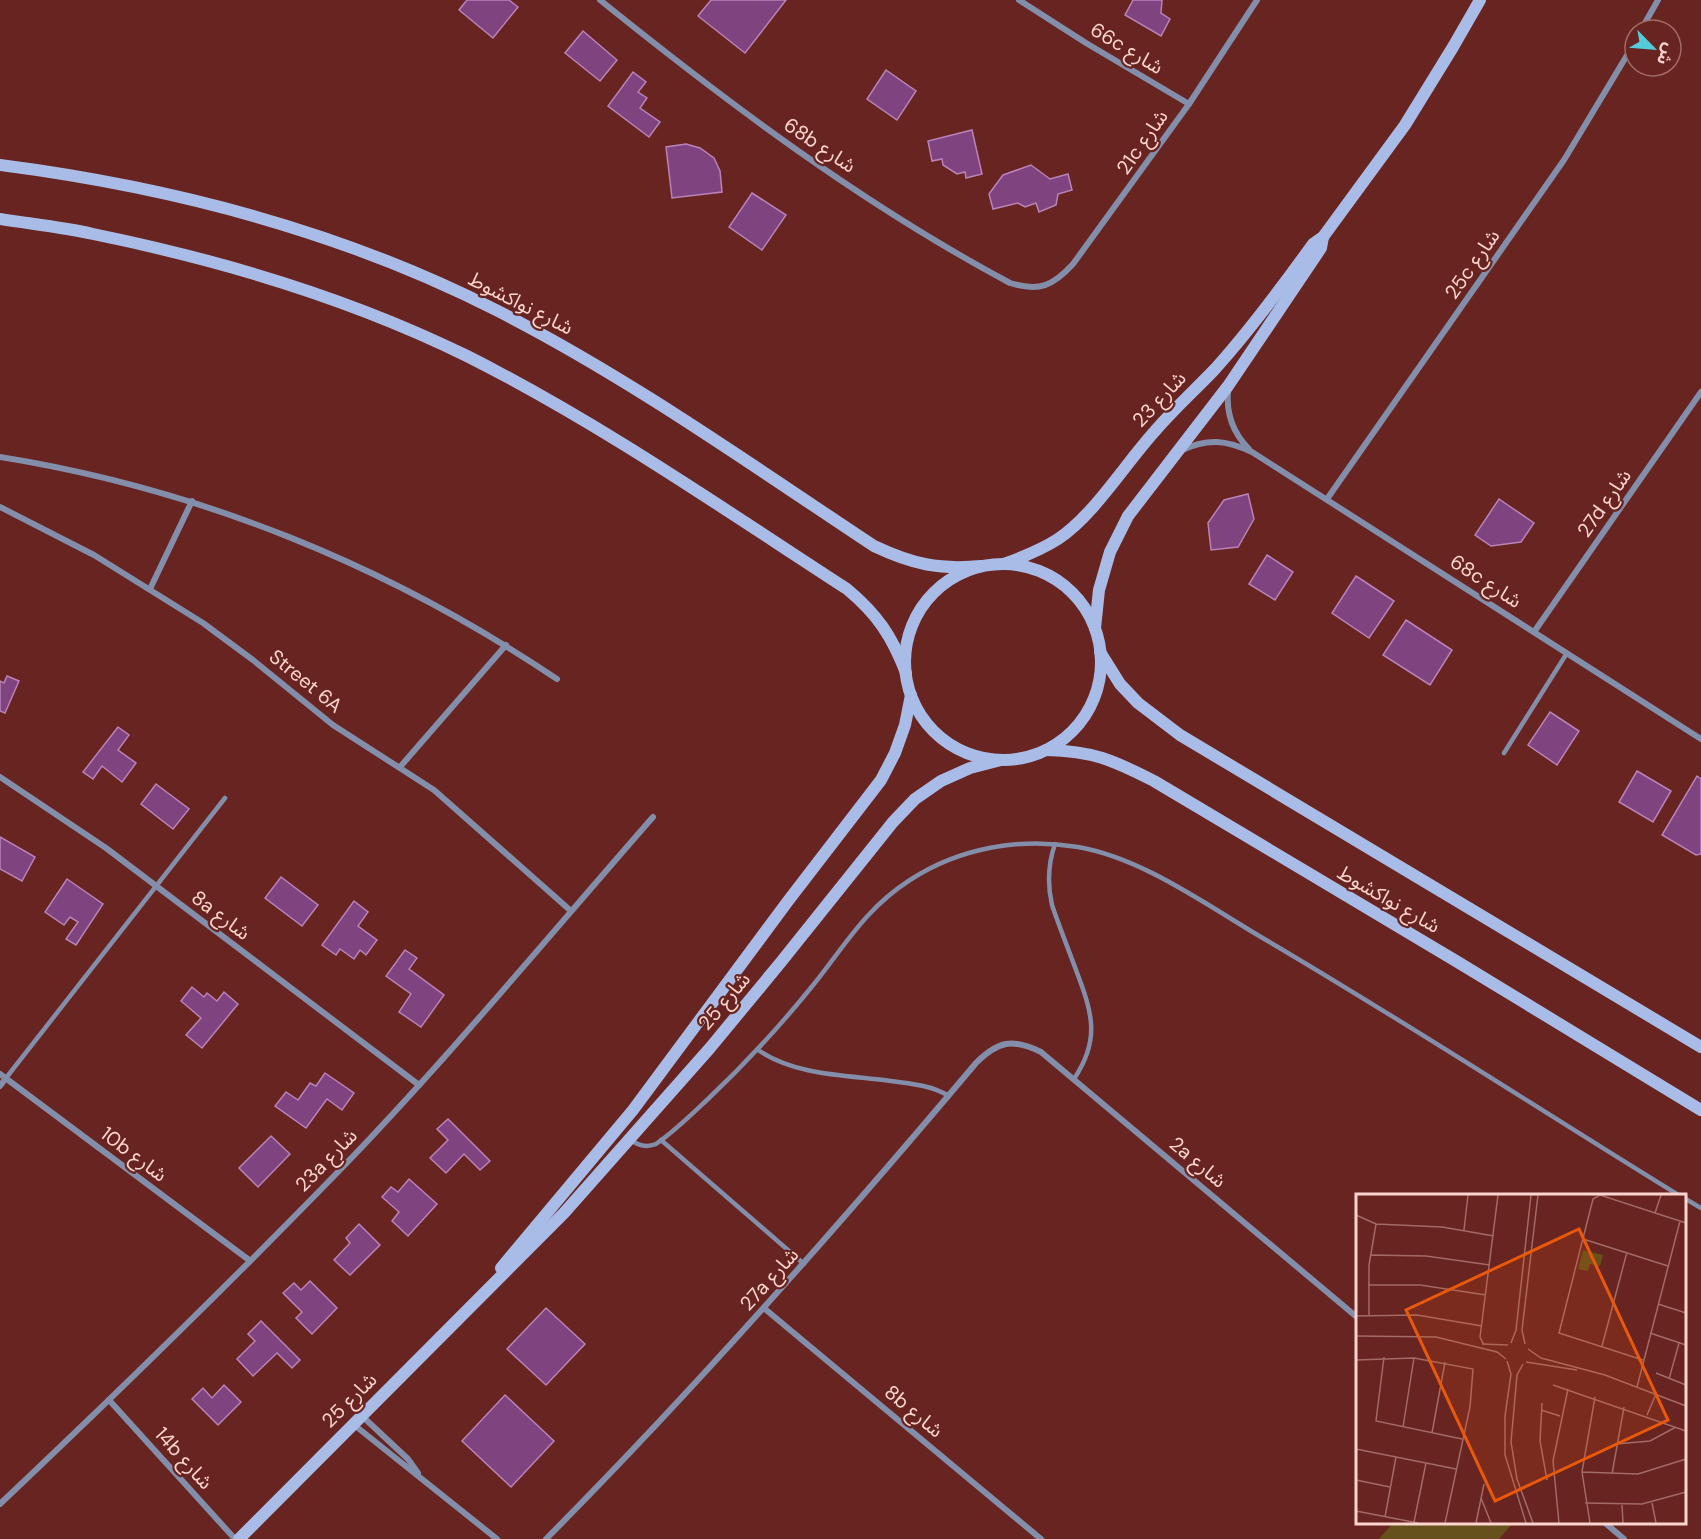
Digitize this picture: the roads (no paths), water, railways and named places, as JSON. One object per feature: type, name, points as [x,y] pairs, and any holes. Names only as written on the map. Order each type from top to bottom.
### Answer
[{"type":"street","name":"68b شارع","points":[[600,0],[668,55],[776,135],[887,210],[1010,283],[1024,287],[1039,287]]},
{"type":"street","name":"66c شارع","points":[[1019,0],[1189,104]]},
{"type":"street","name":"21c شارع","points":[[1039,287],[1052,283],[1073,264],[1189,104],[1257,0]]},
{"type":"street","name":"شارع 23","points":[[1004,564],[1033,553],[1059,538],[1083,518],[1156,430],[1242,338],[1270,304],[1313,244],[1323,237],[1405,125],[1480,0]]},
{"type":"street","points":[[1648,18],[1658,0]]},
{"type":"street","name":"25c شارع","points":[[1327,499],[1558,169],[1623,62]]},
{"type":"street","name":"شارع نواكشوط","points":[[0,165],[104,180],[204,202],[303,231],[400,267],[494,309],[585,358],[673,412],[874,546],[899,558],[926,566],[954,569],[981,566]]},
{"type":"street","points":[[0,219],[101,236],[187,254],[272,279],[375,316],[465,356],[552,401],[847,589],[867,606],[884,626],[897,648],[906,673],[910,695],[921,716],[936,734],[955,748],[977,757],[1001,760],[1024,758],[1046,750],[1066,737],[1082,720],[1093,699],[1100,676],[1100,652],[1095,630],[1085,608],[1069,590],[1050,576],[1028,567],[1004,564],[981,566],[959,574],[939,587],[923,605],[912,626],[906,649],[906,673]]},
{"type":"street","name":"شارع 23","points":[[1095,630],[1099,590],[1110,552],[1128,516],[1228,386],[1319,252],[1323,245],[1323,237]]},
{"type":"street","name":"68c شارع","points":[[1228,386],[1227,404],[1231,422],[1239,438],[1252,452]]},
{"type":"street","name":"27d شارع","points":[[1534,632],[1701,392]]},
{"type":"street","name":"68c شارع","points":[[1176,453],[1194,444],[1214,441],[1234,443],[1252,452],[1701,739]]},
{"type":"street","points":[[0,456],[85,472],[192,501],[287,536],[373,572],[448,610],[557,679]]},
{"type":"street","points":[[150,589],[192,501]]},
{"type":"street","name":"Street 6A","points":[[0,507],[93,555],[203,623],[341,730],[400,766],[450,803],[571,911]]},
{"type":"street","points":[[400,766],[506,645]]},
{"type":"street","name":"شارع نواكشوط","points":[[1100,652],[1120,684],[1138,703],[1180,735],[1701,1047]]},
{"type":"street","name":"شارع 25","points":[[487,1288],[519,1245],[633,1110],[756,943],[881,780],[895,753],[905,725],[910,695]]},
{"type":"street","name":"شارع نواكشوط","points":[[1046,750],[1075,751],[1102,757],[1154,781],[1701,1110]]},
{"type":"street","name":"شارع 25","points":[[237,1539],[487,1288],[545,1233],[630,1139],[767,980],[893,822],[915,799],[941,781],[970,768],[1001,760]]},
{"type":"street","name":"8a شارع","points":[[0,777],[106,848],[418,1085]]},
{"type":"street","name":"23a شارع","points":[[0,1504],[109,1400],[334,1176],[418,1085],[653,817]]},
{"type":"street","name":"2a شارع","points":[[1013,1042],[1028,1045],[1041,1052],[1356,1316]]},
{"type":"street","name":"27a شارع","points":[[546,1539],[646,1437],[765,1308],[986,1053],[1013,1042]]},
{"type":"street","points":[[0,1086],[3,1076]]},
{"type":"street","name":"10b شارع","points":[[3,1076],[249,1260]]},
{"type":"street","name":"8b شارع","points":[[765,1308],[1041,1539]]},
{"type":"street","name":"14b شارع","points":[[109,1400],[237,1539]]},
{"type":"street","points":[[357,1420],[402,1464],[497,1539]]},
{"type":"street","points":[[357,1420],[408,1459],[420,1476]]},
{"type":"street","points":[[1606,1524],[1620,1538]]},
{"type":"lane","points":[[1504,753],[1567,652]]},
{"type":"lane","points":[[3,1076],[225,798]]},
{"type":"lane","points":[[630,1139],[645,1147],[657,1144],[727,1081],[758,1050],[815,982],[863,919],[904,884],[931,868],[971,852],[1012,844],[1055,844],[1077,847],[1120,859],[1181,890],[1378,1008],[1677,1194]]},
{"type":"lane","points":[[1055,844],[1049,867],[1049,892],[1091,1015],[1089,1049],[1086,1060],[1074,1079]]},
{"type":"lane","points":[[758,1050],[777,1062],[799,1069],[924,1085],[949,1096]]},
{"type":"lane","points":[[661,1140],[804,1264]]},
{"type":"lane","points":[[1686,1199],[1701,1208]]}]
